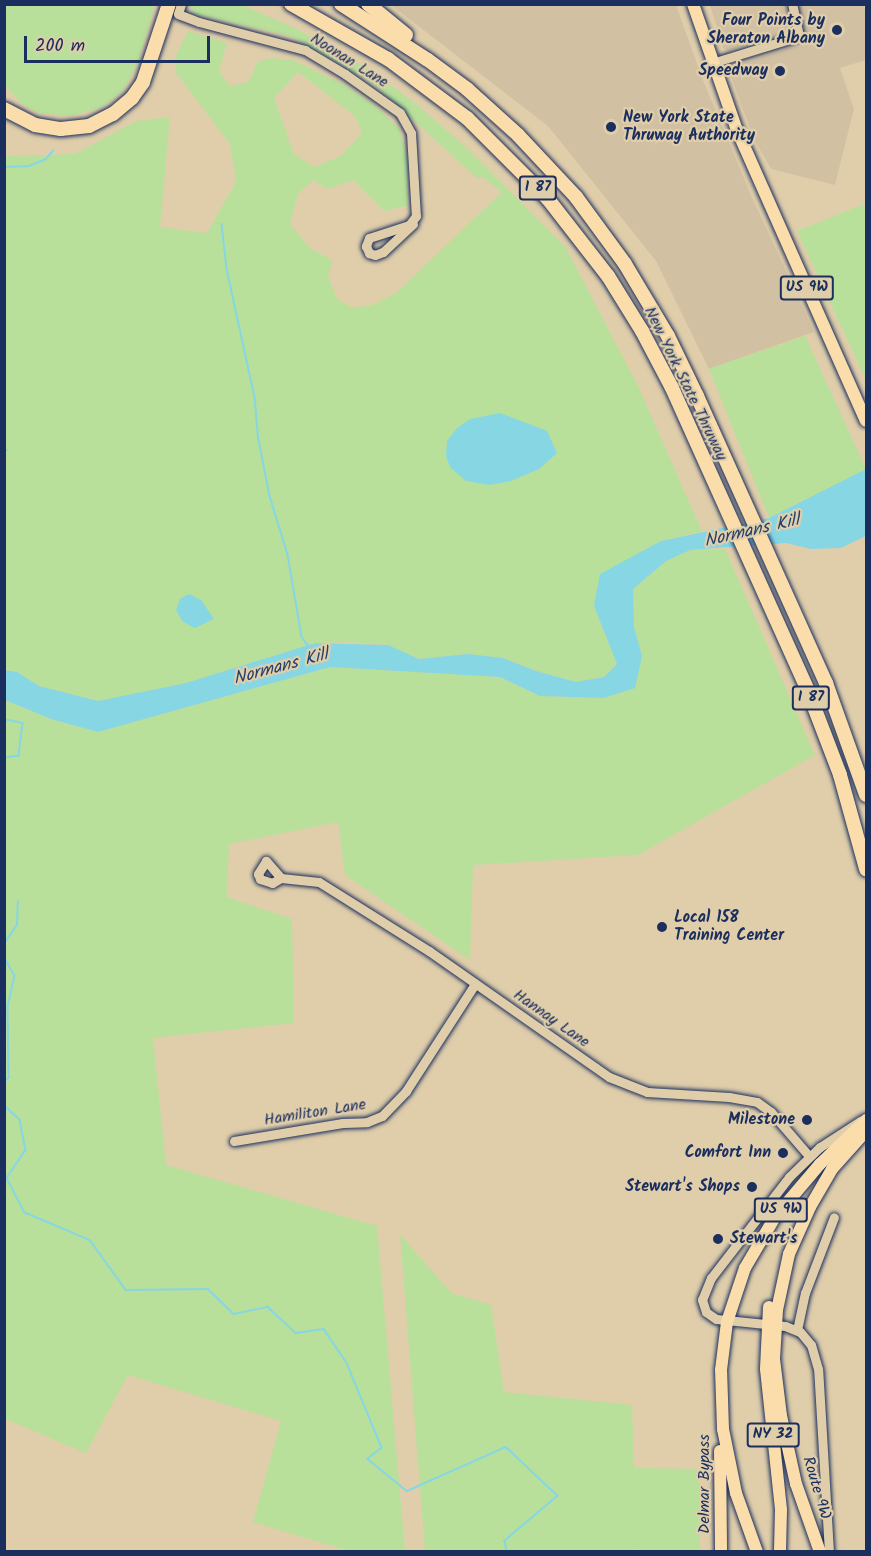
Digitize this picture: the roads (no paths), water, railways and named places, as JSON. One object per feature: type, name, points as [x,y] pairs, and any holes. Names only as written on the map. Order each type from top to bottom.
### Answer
[{"type":"highway","points":[[4,101],[26,116],[56,123],[83,121],[107,111],[129,93],[138,79],[164,4]]},
{"type":"highway","points":[[4,109],[28,123],[54,129],[82,127],[108,117],[127,103],[143,82],[169,4]]},
{"type":"highway","name":"New York State Thruway","points":[[291,4],[368,46],[429,88],[479,129],[537,187],[588,249],[630,311],[662,367],[772,610],[832,754],[867,869]]},
{"type":"highway","name":"New York State Thruway","points":[[340,4],[401,41],[466,89],[548,166],[596,222],[625,264],[668,336],[721,449],[835,705],[867,795]]},
{"type":"highway","points":[[368,4],[464,81],[466,89]]},
{"type":"main road","name":"US 9W","points":[[693,4],[712,63],[749,158],[867,421]]},
{"type":"main road","name":"US 9W","points":[[757,1551],[736,1493],[722,1417],[721,1370],[727,1322],[746,1268],[775,1217],[820,1164],[867,1119]]},
{"type":"main road","name":"US 9W","points":[[771,1325],[789,1254],[825,1179],[867,1130]]},
{"type":"main road","name":"NY 32","points":[[771,1325],[766,1369],[780,1503],[780,1549]]},
{"type":"main road","name":"Route 9W","points":[[771,1325],[785,1439],[799,1495],[820,1551]]},
{"type":"main road","name":"Delmar Bypass","points":[[722,1417],[722,1551]]},
{"type":"street","name":"Noonan Lane","points":[[181,4],[178,14],[199,22],[304,50],[351,78],[400,113],[409,125],[412,138],[417,210],[413,224]]},
{"type":"street","points":[[712,63],[799,36],[792,4]]},
{"type":"street","points":[[413,224],[383,252],[375,255],[369,253],[367,242],[373,235],[413,224]]},
{"type":"street","name":"Hannay Lane","points":[[281,878],[319,882],[429,951],[609,1077],[623,1084],[647,1092],[729,1097],[757,1102],[771,1112],[809,1156]]},
{"type":"street","name":"Hamiliton Lane","points":[[234,1141],[343,1123],[368,1122],[382,1116],[406,1091],[475,984]]},
{"type":"street","points":[[829,1551],[817,1363],[809,1341],[797,1330],[771,1325],[727,1322],[713,1318],[706,1312],[702,1300],[705,1290],[777,1192],[809,1156],[867,1119]]},
{"type":"street","points":[[797,1330],[805,1293],[834,1217]]},
{"type":"water","points":[[500,413],[547,431],[557,453],[539,469],[511,481],[489,485],[466,481],[450,467],[446,456],[447,441],[457,428],[470,419]]},
{"type":"water","name":"Normans Kill","points":[[866,469],[866,536],[841,548],[811,549],[786,543],[690,550],[666,561],[633,589],[634,627],[642,656],[635,688],[604,698],[540,696],[500,677],[330,667],[98,732],[51,719],[5,700],[4,670],[17,672],[39,686],[98,701],[186,683],[315,643],[388,645],[419,659],[468,654],[503,658],[536,671],[576,682],[604,677],[617,664],[594,606],[600,574],[661,541],[769,518]]},
{"type":"water","points":[[189,594],[201,600],[214,619],[195,628],[183,622],[176,610],[180,599]]},
{"type":"waterway","points":[[4,167],[29,166],[46,159],[53,151]]},
{"type":"waterway","name":"Normans Kill","points":[[222,224],[227,269],[255,397],[258,435],[270,496],[288,555],[302,637],[309,647]]},
{"type":"waterway","points":[[4,453],[7,450]]},
{"type":"waterway","points":[[4,719],[23,723],[19,756],[4,758]]},
{"type":"waterway","points":[[4,830],[6,838]]},
{"type":"waterway","points":[[4,944],[17,925],[18,902]]},
{"type":"waterway","points":[[4,957],[15,976],[8,1006],[9,1078],[4,1082]]},
{"type":"waterway","points":[[4,1105],[20,1120],[26,1150],[7,1178],[24,1212],[90,1240],[126,1290],[208,1289],[234,1314],[268,1307],[296,1333],[324,1329],[347,1363],[382,1448],[368,1459],[407,1491],[506,1447],[558,1496],[505,1541],[507,1552]]},
{"type":"place","name":"Four Points by Sheraton Albany","points":[[837,30]]},
{"type":"place","name":"Speedway","points":[[780,71]]},
{"type":"place","name":"New York State Thruway Authority","points":[[611,127]]},
{"type":"place","name":"Local 158 Training Center","points":[[662,927]]},
{"type":"place","name":"Milestone","points":[[807,1120]]},
{"type":"place","name":"Comfort Inn","points":[[783,1153]]},
{"type":"place","name":"Stewart's Shops","points":[[752,1187]]},
{"type":"place","name":"Stewart's","points":[[718,1239]]}]
